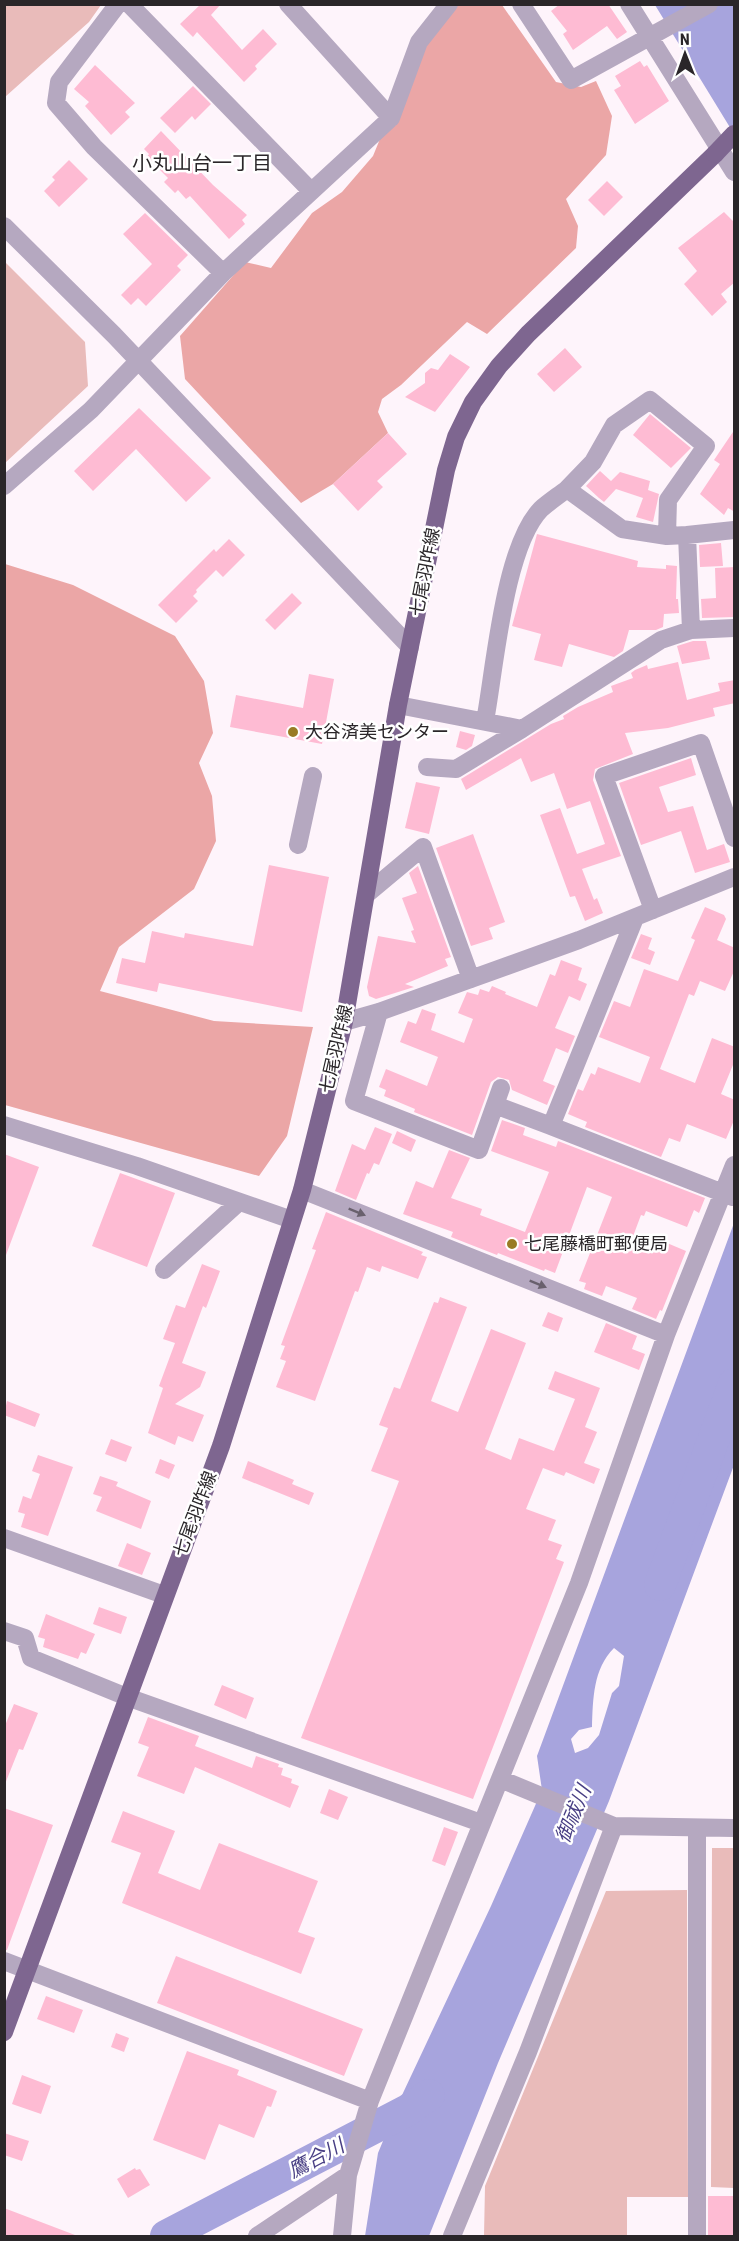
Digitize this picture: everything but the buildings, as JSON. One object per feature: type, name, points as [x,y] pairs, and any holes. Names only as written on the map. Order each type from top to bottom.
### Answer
[{"type":"main road","name":"七尾羽咋線","points":[[4,2032],[220,1446],[302,1190],[344,1022],[368,893],[398,705],[446,470],[456,437],[473,402],[528,334],[735,134]]},
{"type":"street","points":[[118,4],[59,82],[56,104],[93,147],[223,273]]},
{"type":"street","points":[[129,4],[311,191]]},
{"type":"street","points":[[4,486],[91,410],[223,273],[390,118],[419,42],[449,4]]},
{"type":"street","points":[[521,4],[571,81],[649,40],[709,4]]},
{"type":"street","points":[[629,4],[649,40],[735,172]]},
{"type":"street","points":[[293,6],[390,118]]},
{"type":"street","points":[[4,226],[138,361],[410,647]]},
{"type":"street","points":[[485,722],[497,657],[497,634],[510,578],[522,541],[540,510],[567,489],[593,462],[614,425],[650,400],[706,446],[668,500],[667,536]]},
{"type":"street","points":[[567,489],[622,529],[667,536],[735,530]]},
{"type":"street","points":[[687,535],[691,630]]},
{"type":"street","points":[[427,767],[456,769],[661,640],[691,630],[735,628]]},
{"type":"street","points":[[398,705],[522,729]]},
{"type":"street","points":[[653,910],[604,776],[701,743],[735,838]]},
{"type":"street","points":[[298,846],[313,776]]},
{"type":"street","points":[[368,893],[423,847],[471,979]]},
{"type":"street","points":[[344,1022],[471,979],[635,918],[735,877]]},
{"type":"street","points":[[550,1126],[635,918]]},
{"type":"street","points":[[379,1012],[354,1101],[479,1150],[498,1096],[550,1126],[729,1195]]},
{"type":"street","points":[[4,1125],[137,1166],[292,1220]]},
{"type":"street","points":[[342,2236],[350,2170],[369,2105],[579,1583],[666,1335],[729,1195],[735,1164]]},
{"type":"street","points":[[302,1190],[666,1335]]},
{"type":"street","points":[[164,1270],[240,1202]]},
{"type":"street","points":[[4,1538],[164,1595]]},
{"type":"street","points":[[4,1631],[25,1638],[31,1658],[127,1696],[481,1823]]},
{"type":"street","points":[[500,1779],[614,1826],[735,1827]]},
{"type":"street","points":[[452,2236],[528,2052],[614,1826]]},
{"type":"street","points":[[697,1828],[697,2236]]},
{"type":"street","points":[[4,1960],[369,2105]]},
{"type":"street","points":[[257,2236],[350,2170]]},
{"type":"shaded area","points":[[5,4],[101,5],[89,22],[5,97]]},
{"type":"shaded area","points":[[452,5],[502,5],[556,82],[581,87],[596,81],[612,116],[606,155],[566,199],[578,226],[576,248],[487,334],[467,322],[401,385],[382,399],[378,412],[388,433],[333,484],[301,503],[185,379],[180,336],[245,262],[271,268],[312,213],[342,192],[373,156],[407,73]]},
{"type":"shaded area","points":[[5,262],[85,342],[88,386],[5,463]]},
{"type":"shaded area","points":[[5,564],[73,585],[175,636],[204,681],[213,733],[199,763],[212,796],[216,841],[194,889],[119,947],[100,991],[214,1021],[313,1027],[287,1136],[259,1176],[5,1105]]},
{"type":"shaded area","points":[[712,1848],[734,1848],[734,2188],[711,2187]]},
{"type":"shaded area","points":[[687,1890],[688,2197],[627,2197],[627,2236],[484,2236],[485,2186],[606,1891]]},
{"type":"water","points":[[655,5],[734,5],[734,134]]},
{"type":"water","points":[[734,1223],[734,1465],[609,1801],[498,2063],[429,2236],[365,2236],[378,2153],[403,2093],[491,1906],[542,1790],[537,1756]],"holes":[[[703,1450],[707,1450],[707,1460],[704,1490],[696,1522],[684,1545],[676,1550],[674,1540],[685,1494]],[[614,1648],[624,1656],[619,1686],[612,1693],[599,1735],[588,1748],[575,1753],[571,1739],[579,1730],[592,1727],[598,1675],[607,1656]]]},
{"type":"waterway","name":"御祓川","points":[[660,1585],[734,1384]]},
{"type":"waterway","name":"鷹合川","points":[[166,2236],[408,2110],[429,2095]]},
{"type":"place","name":"大谷済美センター","points":[[293,732]]},
{"type":"place","name":"七尾藤橋町郵便局","points":[[512,1244]]},
{"type":"district","name":"小丸山台一丁目","points":[[202,163]]}]
